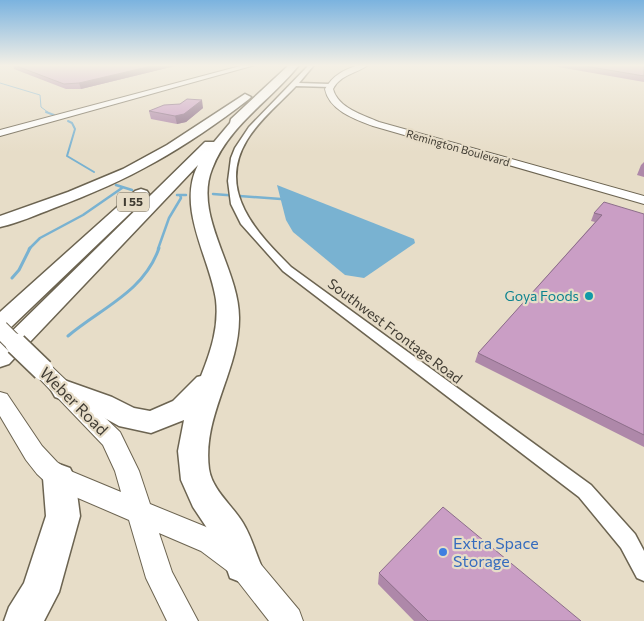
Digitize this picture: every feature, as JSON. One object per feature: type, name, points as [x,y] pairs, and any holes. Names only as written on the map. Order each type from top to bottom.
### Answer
[{"type":"highway","points":[[0,222],[109,181],[146,163],[193,135],[250,94]]},
{"type":"highway","name":"I 55","points":[[0,327],[209,130],[252,94]]},
{"type":"highway","name":"I 55","points":[[0,358],[201,154],[264,94]]},
{"type":"highway","points":[[242,565],[233,537],[209,503],[194,473],[192,444],[199,416],[226,345],[228,317],[227,291],[203,215],[199,190],[206,163],[246,112]]},
{"type":"highway","points":[[64,390],[102,404],[128,418],[151,422],[183,409],[199,394],[217,369]]},
{"type":"highway","points":[[23,621],[40,592],[63,516],[59,478]]},
{"type":"street","points":[[0,135],[145,94]]},
{"type":"street","name":"Southwest Frontage Road","points":[[283,94],[244,139],[233,163],[231,177],[235,198],[245,222],[287,269],[585,491],[628,541],[644,571]]},
{"type":"street","name":"Remington Boulevard","points":[[329,94],[334,102],[358,117],[376,124],[644,200]]},
{"type":"street","name":"Weber Road","points":[[0,327],[112,439],[127,471],[160,578],[183,621]]},
{"type":"street","points":[[4,404],[33,452],[59,478],[211,542],[242,565],[288,621]]},
{"type":"water","points":[[277,185],[414,239],[415,243],[364,278],[345,275],[293,232],[286,220]]},
{"type":"building","points":[[187,99],[202,100],[184,114],[175,116],[149,111],[164,105],[180,104]]},
{"type":"building","name":"Goya Foods","points":[[604,202],[644,214],[644,435],[478,353],[602,215],[594,213]]},
{"type":"building","name":"Extra Space Storage","points":[[443,507],[581,621],[428,621],[379,573]]},
{"type":"waterway","points":[[37,94],[40,95],[41,107],[49,113]]},
{"type":"waterway","points":[[46,112],[54,115]]},
{"type":"waterway","points":[[68,121],[72,123],[75,129],[67,156],[94,172]]},
{"type":"waterway","points":[[116,185],[132,190]]},
{"type":"waterway","points":[[30,248],[40,238],[83,215],[122,188]]},
{"type":"waterway","points":[[213,194],[281,199]]},
{"type":"waterway","points":[[158,249],[169,218],[181,198],[180,195]]},
{"type":"waterway","points":[[180,195],[186,195]]},
{"type":"waterway","points":[[12,278],[19,270],[30,248]]},
{"type":"waterway","points":[[68,336],[132,288],[152,263],[159,248]]},
{"type":"place","name":"Goya Foods","points":[[589,296]]},
{"type":"place","name":"Extra Space Storage","points":[[443,552]]}]
